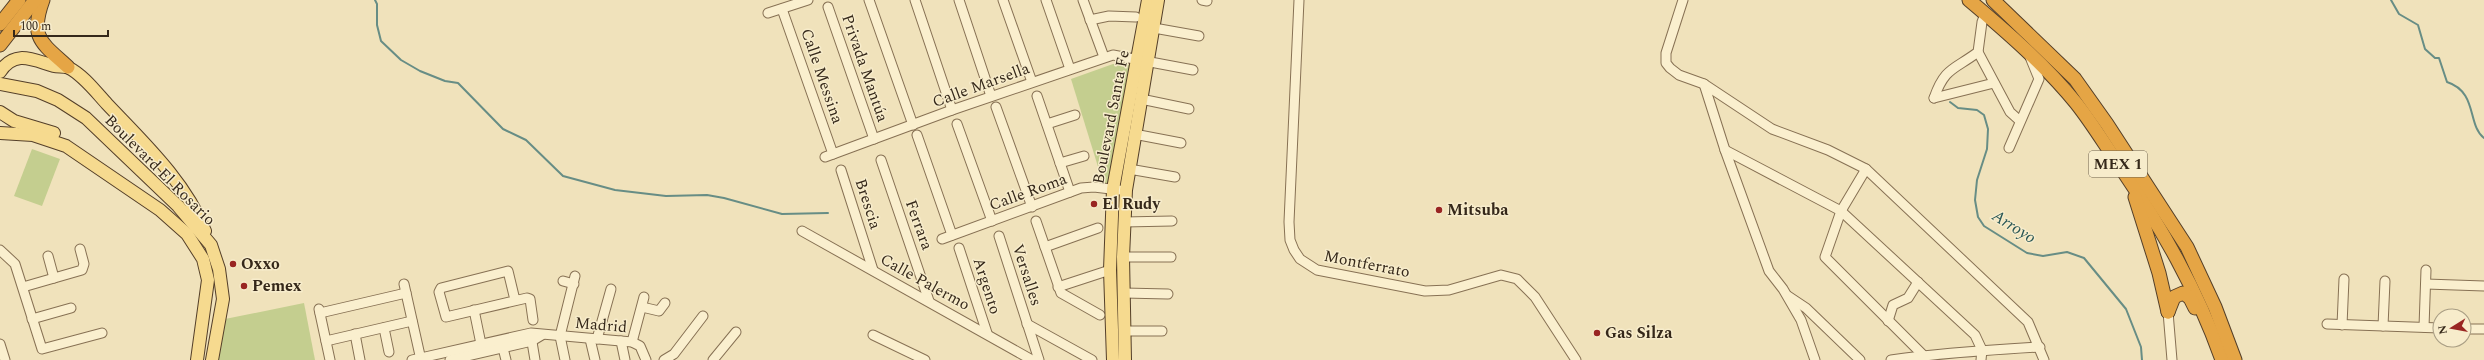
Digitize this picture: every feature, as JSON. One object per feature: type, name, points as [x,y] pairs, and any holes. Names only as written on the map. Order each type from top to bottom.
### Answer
[{"type":"highway","points":[[0,24],[19,0]]},
{"type":"highway","points":[[0,45],[35,0]]},
{"type":"highway","points":[[43,0],[36,23],[39,38],[49,51],[68,67]]},
{"type":"highway","name":"MEX 1","points":[[1969,0],[2027,51],[2076,103],[2174,250],[2212,332],[2222,360]]},
{"type":"highway","name":"MEX 1","points":[[1993,0],[2075,79],[2095,106],[2187,247],[2215,307],[2235,360]]},
{"type":"highway","points":[[2130,182],[2155,258],[2168,312]]},
{"type":"highway","points":[[2168,312],[2174,297],[2178,294],[2186,294],[2212,332]]},
{"type":"main road","name":"Boulevard Santa Fe","points":[[1125,360],[1123,257],[1126,190],[1134,134],[1141,100],[1148,0]]},
{"type":"main road","name":"Boulevard Santa Fe","points":[[1113,360],[1110,270],[1113,189],[1143,62],[1154,28],[1158,0]]},
{"type":"main road","points":[[0,72],[12,59],[20,58],[36,59],[55,66],[68,67],[123,120],[180,186],[196,210],[211,245]]},
{"type":"main road","name":"Boulevard El Rosario","points":[[0,84],[16,86],[58,100],[86,118],[178,206],[211,245],[223,287],[219,327],[212,360]]},
{"type":"main road","points":[[0,112],[10,119],[52,132],[73,142],[95,159],[114,178]]},
{"type":"main road","name":"Boulevard El Rosario","points":[[0,133],[22,133],[55,141],[114,178],[172,219],[195,242],[203,259],[208,280],[197,360]]},
{"type":"main road","points":[[202,323],[211,329],[219,327]]},
{"type":"street","points":[[768,13],[808,0]]},
{"type":"street","points":[[869,0],[913,125]]},
{"type":"street","points":[[915,0],[952,110]]},
{"type":"street","points":[[958,0],[991,96]]},
{"type":"street","points":[[1003,0],[1032,82]]},
{"type":"street","points":[[1046,0],[1070,69]]},
{"type":"street","points":[[1083,0],[1104,57]]},
{"type":"street","name":"Montferrato","points":[[1299,0],[1289,222],[1290,240],[1300,259],[1317,270],[1425,291],[1449,290],[1493,276],[1509,276],[1524,284],[1535,297],[1576,360]]},
{"type":"street","points":[[1683,0],[1666,53],[1666,63],[1679,75],[1704,84],[1772,129],[1828,150],[1866,168],[2028,322],[2040,347],[2044,360]]},
{"type":"street","name":"Privada Mantúa","points":[[828,7],[874,139]]},
{"type":"street","name":"Calle Messina","points":[[782,9],[829,155]]},
{"type":"street","points":[[1986,14],[1982,22],[1978,52],[2010,112],[2020,121]]},
{"type":"street","points":[[1090,20],[1109,16],[1136,17]]},
{"type":"street","points":[[1154,28],[1199,36]]},
{"type":"street","points":[[2009,148],[2039,79],[2027,51]]},
{"type":"street","points":[[1978,52],[1949,70],[1940,81],[1934,98],[1994,84]]},
{"type":"street","name":"Calle Marsella","points":[[829,155],[1104,57],[1118,54],[1143,62],[1192,70]]},
{"type":"street","points":[[1704,84],[1725,150],[1769,271],[1787,295],[1801,320],[1815,360]]},
{"type":"street","points":[[1037,96],[1070,192]]},
{"type":"street","points":[[1141,100],[1188,109]]},
{"type":"street","points":[[996,107],[1032,207]]},
{"type":"street","points":[[1047,124],[1075,115]]},
{"type":"street","points":[[958,124],[992,221]]},
{"type":"street","points":[[1134,134],[1181,143]]},
{"type":"street","points":[[917,135],[952,236]]},
{"type":"street","points":[[1725,150],[1841,211],[1975,335],[1982,350],[1981,360]]},
{"type":"street","points":[[1060,163],[1084,156]]},
{"type":"street","name":"Ferrara","points":[[881,160],[929,301]]},
{"type":"street","points":[[1866,168],[1841,211],[1826,257],[1923,355]]},
{"type":"street","points":[[1129,169],[1174,177]]},
{"type":"street","name":"Brescia","points":[[841,170],[873,270]]},
{"type":"street","name":"Calle Roma","points":[[942,239],[1087,187],[1126,190]]},
{"type":"street","points":[[1036,221],[1058,287],[1066,298],[1100,316]]},
{"type":"street","points":[[1124,222],[1172,221]]},
{"type":"street","points":[[1045,247],[1098,228]]},
{"type":"street","name":"Calle Palermo","points":[[802,231],[987,333],[1032,360]]},
{"type":"street","name":"Versalles","points":[[999,236],[1039,360]]},
{"type":"street","name":"Argento","points":[[959,248],[987,333]]},
{"type":"street","points":[[23,287],[84,269],[80,249]]},
{"type":"street","points":[[0,250],[15,264],[42,348],[102,333]]},
{"type":"street","points":[[48,256],[54,278]]},
{"type":"street","points":[[1123,257],[1171,257]]},
{"type":"street","points":[[1058,287],[1110,270]]},
{"type":"street","points":[[2424,327],[2426,270]]},
{"type":"street","points":[[515,300],[509,272],[439,290],[446,317],[515,300],[530,299],[533,320]]},
{"type":"street","points":[[2342,325],[2344,279]]},
{"type":"street","points":[[563,281],[574,280],[560,336],[565,360]]},
{"type":"street","points":[[2383,326],[2385,281]]},
{"type":"street","points":[[1888,321],[1893,305],[1908,298],[1918,282]]},
{"type":"street","points":[[2426,284],[2484,286]]},
{"type":"street","points":[[330,360],[320,311],[405,288],[418,359],[481,344],[532,337]]},
{"type":"street","points":[[595,360],[594,339],[610,289]]},
{"type":"street","points":[[1124,293],[1168,294]]},
{"type":"street","points":[[1787,295],[1806,308],[1860,360]]},
{"type":"street","points":[[632,342],[644,297]]},
{"type":"street","points":[[642,307],[659,311],[665,303]]},
{"type":"street","points":[[32,319],[71,308]]},
{"type":"street","points":[[474,310],[481,344]]},
{"type":"street","points":[[2168,312],[2172,360]]},
{"type":"street","points":[[664,360],[674,354],[703,316]]},
{"type":"street","points":[[326,341],[412,321]]},
{"type":"street","name":"Versalles","points":[[1028,324],[1092,360]]},
{"type":"street","points":[[2327,324],[2432,328]]},
{"type":"street","points":[[384,328],[389,352]]},
{"type":"street","points":[[2472,329],[2484,329]]},
{"type":"street","points":[[1124,331],[1162,331]]},
{"type":"street","points":[[713,360],[736,332]]},
{"type":"street","points":[[355,334],[360,360]]},
{"type":"street","name":"Madrid","points":[[532,337],[542,335],[632,342],[642,348],[646,360]]},
{"type":"street","points":[[874,335],[925,360]]},
{"type":"street","points":[[450,360],[503,348],[532,337]]},
{"type":"street","points":[[532,337],[536,360]]},
{"type":"street","points":[[621,341],[625,360]]},
{"type":"street","points":[[0,344],[5,360]]},
{"type":"street","points":[[1891,360],[1923,355],[2040,347]]},
{"type":"street","points":[[503,348],[506,360]]},
{"type":"green space","points":[[1113,64],[1126,64],[1134,67],[1113,183],[1103,183],[1071,79]]},
{"type":"green space","points":[[32,149],[60,159],[42,206],[14,196]]},
{"type":"green space","points":[[304,303],[315,360],[216,360],[225,319]]},
{"type":"waterway","points":[[375,0],[377,4],[377,25],[381,41],[401,60],[420,71],[445,81],[458,83],[503,129],[526,140],[563,176],[615,190],[666,196],[707,195],[724,198],[782,214],[828,213]]},
{"type":"waterway","points":[[2391,0],[2399,14],[2418,25],[2425,49],[2435,58],[2439,58],[2447,82],[2457,87],[2463,93],[2468,101],[2475,125],[2484,138]]},
{"type":"waterway","name":"Arroyo","points":[[1950,102],[1958,108],[1977,110],[1984,115],[1988,129],[1987,149],[1977,180],[1975,200],[1978,217],[1984,226],[2027,253],[2043,256],[2067,252],[2084,258],[2126,309],[2141,347],[2142,360]]},
{"type":"place","name":"El Rudy","points":[[1094,204]]},
{"type":"place","name":"Mitsuba","points":[[1439,210]]},
{"type":"place","name":"Oxxo","points":[[233,264]]},
{"type":"place","name":"Pemex","points":[[244,286]]},
{"type":"place","name":"Gas Silza","points":[[1597,333]]}]
